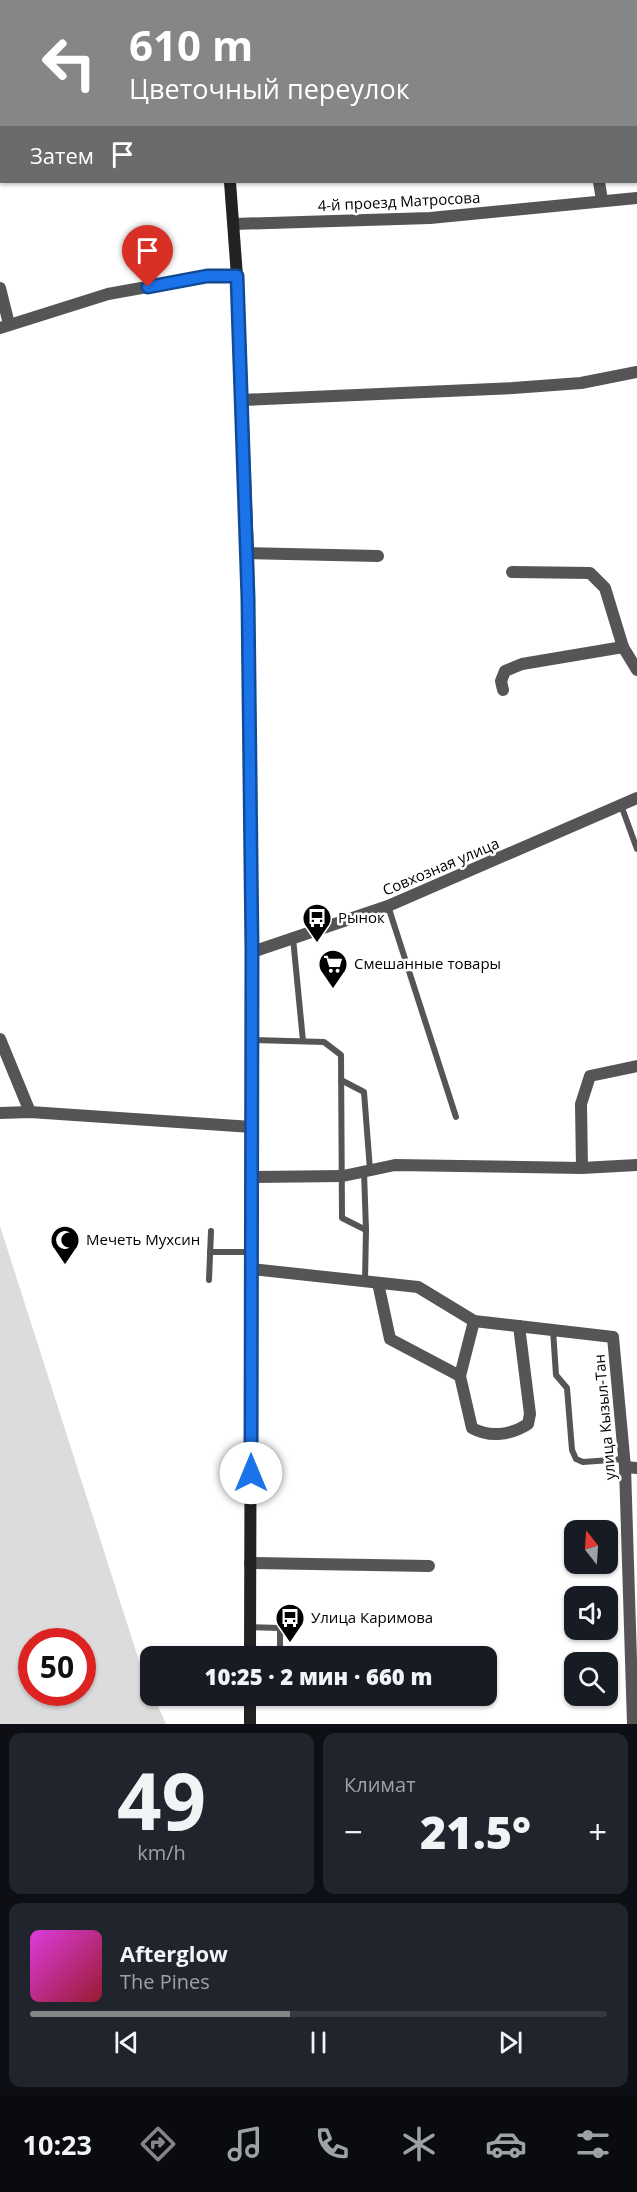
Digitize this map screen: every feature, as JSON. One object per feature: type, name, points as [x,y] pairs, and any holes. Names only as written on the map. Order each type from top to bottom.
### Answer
[{"type":"main road","points":[[230,183],[237,276],[248,553],[252,951],[250,1646]]},
{"type":"main road","points":[[250,1706],[250,1724]]},
{"type":"street","points":[[599,183],[602,200]]},
{"type":"street","name":"4-й проезд Матросова","points":[[234,224],[430,218],[637,198]]},
{"type":"street","points":[[0,288],[4,326],[108,294],[207,276],[237,276]]},
{"type":"street","points":[[242,399],[581,383],[637,372]]},
{"type":"street","points":[[248,553],[378,556]]},
{"type":"street","points":[[512,572],[590,573],[605,588],[623,647],[637,670]]},
{"type":"street","points":[[503,690],[501,681],[504,671],[522,664],[623,647]]},
{"type":"street","name":"Совхозная улица","points":[[252,951],[388,906],[637,798]]},
{"type":"street","points":[[0,1039],[30,1112]]},
{"type":"street","points":[[582,1168],[581,1104],[590,1076],[637,1066]]},
{"type":"street","points":[[0,1113],[30,1112],[252,1127]]},
{"type":"street","points":[[251,1177],[343,1176],[395,1165],[582,1168],[637,1165]]},
{"type":"street","name":"улица Кызыл-Тан","points":[[251,1269],[418,1287],[474,1321],[613,1337],[628,1464],[633,1724]]},
{"type":"street","points":[[371,1282],[390,1339],[460,1376]]},
{"type":"street","points":[[474,1321],[460,1376],[472,1428],[491,1434],[519,1430],[528,1424],[531,1414],[519,1326]]},
{"type":"street","points":[[250,1563],[429,1566]]},
{"type":"lane","points":[[621,805],[637,849]]},
{"type":"lane","points":[[388,906],[456,1118]]},
{"type":"lane","points":[[293,938],[303,1041]]},
{"type":"lane","points":[[252,1040],[324,1042],[341,1055],[342,1218],[366,1230]]},
{"type":"lane","points":[[341,1080],[364,1092],[367,1171],[366,1230],[371,1282]]},
{"type":"lane","points":[[209,1280],[211,1232]]},
{"type":"lane","points":[[210,1251],[251,1252]]},
{"type":"lane","points":[[552,1330],[556,1375],[567,1388],[572,1450],[576,1459],[583,1462],[628,1464]]},
{"type":"lane","points":[[250,1627],[280,1628],[280,1646]]},
{"type":"shaded area","points":[[0,1226],[140,1664],[140,1706],[158,1706],[166,1724],[0,1724]]},
{"type":"place","name":"Рынок","points":[[317,944]]},
{"type":"place","name":"Смешанные товары","points":[[333,990]]},
{"type":"place","name":"Мечеть Мухсин","points":[[65,1266]]},
{"type":"place","name":"Улица Каримова","points":[[290,1644]]},
{"type":"route","points":[[148,287],[207,276],[237,276],[248,598],[252,951],[251,1473]]}]
